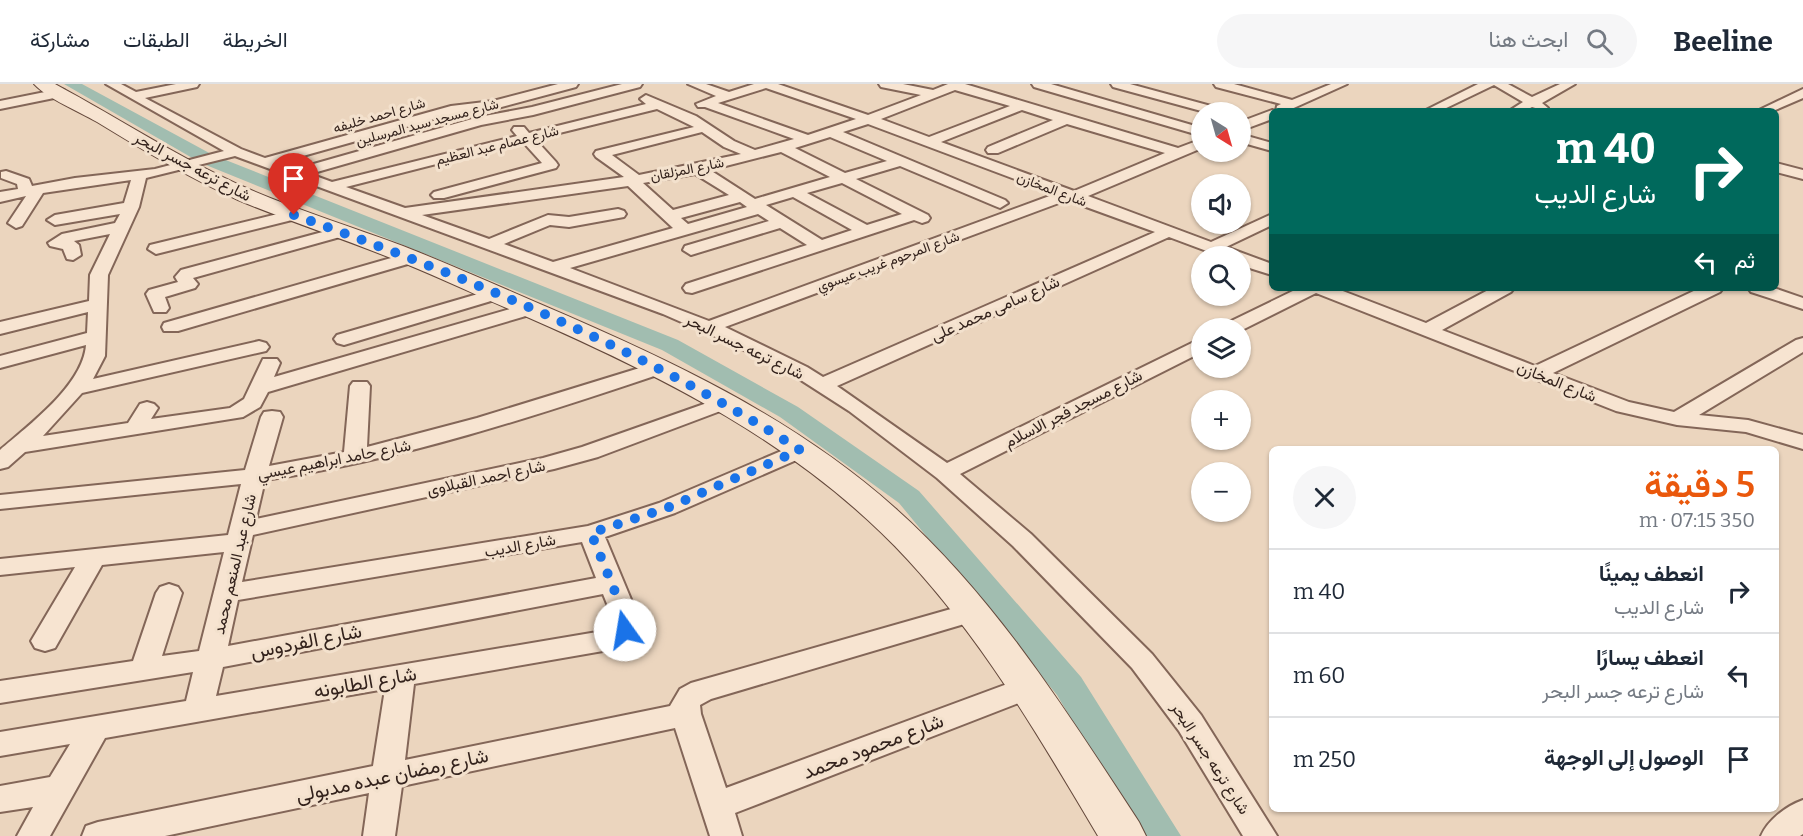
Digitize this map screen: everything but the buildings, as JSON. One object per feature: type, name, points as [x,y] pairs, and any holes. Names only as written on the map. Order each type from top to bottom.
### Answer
[{"type":"street","name":"شارع ترعه جسر البحر","points":[[112,84],[232,153],[333,186],[709,327],[743,342],[822,385],[945,472],[1022,540],[1142,662],[1190,723],[1261,836]]},
{"type":"street","points":[[136,96],[193,84]]},
{"type":"street","name":"شارع احمد خليفه","points":[[265,162],[451,110],[500,104],[572,84]]},
{"type":"street","name":"شارع مسجد سيد المرسلين","points":[[295,174],[498,117],[565,103],[636,84]]},
{"type":"street","points":[[694,84],[729,96]]},
{"type":"street","points":[[678,112],[766,84]]},
{"type":"street","name":"شارع المخازن","points":[[766,84],[871,120],[1206,246]]},
{"type":"street","points":[[885,84],[934,94]]},
{"type":"street","points":[[1038,84],[1191,129]]},
{"type":"street","points":[[1117,84],[1191,105]]},
{"type":"street","points":[[1220,84],[1294,104]]},
{"type":"street","points":[[1285,108],[1339,84]]},
{"type":"street","points":[[1436,108],[1488,84]]},
{"type":"street","points":[[1499,84],[1542,108]]},
{"type":"street","points":[[1521,108],[1569,84]]},
{"type":"street","points":[[957,85],[1179,153]]},
{"type":"street","name":"شارع المزلقان","points":[[398,210],[629,180],[696,168],[754,155],[871,120],[957,85]]},
{"type":"street","points":[[621,88],[678,112],[729,144],[754,155]]},
{"type":"street","name":"شارع ترعه جسر البحر","points":[[51,89],[240,193],[412,257],[658,368],[724,404],[800,450],[849,486],[884,516],[919,551],[972,612],[1029,687],[1123,836]]},
{"type":"street","points":[[0,105],[51,89]]},
{"type":"street","points":[[1770,108],[1803,93]]},
{"type":"street","points":[[565,103],[614,130]]},
{"type":"street","points":[[706,103],[806,139]]},
{"type":"street","name":"شارع عصام عبد العظيم","points":[[333,186],[660,104]]},
{"type":"street","points":[[928,142],[1022,106]]},
{"type":"street","points":[[398,210],[551,165],[551,162],[524,139],[519,130],[498,117],[473,108]]},
{"type":"street","points":[[1251,121],[1269,115]]},
{"type":"street","points":[[993,150],[1066,119]]},
{"type":"street","points":[[1251,123],[1269,126]]},
{"type":"street","points":[[685,230],[601,154],[704,128]]},
{"type":"street","points":[[830,132],[1000,203]]},
{"type":"street","points":[[1251,141],[1269,146]]},
{"type":"street","points":[[692,288],[865,231],[920,217],[782,147]]},
{"type":"street","name":"شارع المرحوم غريب عيسوي","points":[[709,327],[1070,196],[1191,148]]},
{"type":"street","points":[[0,196],[140,175],[232,153]]},
{"type":"street","points":[[670,216],[751,203],[902,161]]},
{"type":"street","points":[[696,168],[820,246]]},
{"type":"street","points":[[1779,168],[1803,175]]},
{"type":"street","points":[[6,175],[24,182],[32,190]]},
{"type":"street","points":[[0,462],[37,430],[75,389],[85,376],[95,356],[101,267],[131,207],[140,175]]},
{"type":"street","points":[[491,244],[548,220],[618,221],[629,180]]},
{"type":"street","points":[[16,224],[32,190]]},
{"type":"street","points":[[794,192],[865,231]]},
{"type":"street","points":[[554,267],[685,230],[751,203]]},
{"type":"street","points":[[56,220],[131,207]]},
{"type":"street","points":[[156,249],[294,215]]},
{"type":"street","points":[[1215,246],[1269,220]]},
{"type":"street","points":[[692,250],[782,222]]},
{"type":"street","points":[[73,255],[71,245],[56,243],[68,237],[122,227]]},
{"type":"street","points":[[160,308],[155,294],[189,284],[184,277],[187,274],[341,232]]},
{"type":"street","name":"شارع سامى محمد على","points":[[822,385],[1168,232]]},
{"type":"street","points":[[171,327],[412,257]]},
{"type":"street","points":[[1251,263],[1269,269]]},
{"type":"street","points":[[1251,319],[1307,291]]},
{"type":"street","name":"شارع المخازن","points":[[1327,291],[1623,407],[1677,419],[1748,426],[1803,442]]},
{"type":"street","points":[[1428,330],[1500,291]]},
{"type":"street","points":[[1536,373],[1708,291]]},
{"type":"street","points":[[1766,291],[1803,304]]},
{"type":"street","points":[[344,339],[495,294]]},
{"type":"street","points":[[0,328],[97,304]]},
{"type":"street","points":[[259,388],[530,309]]},
{"type":"street","points":[[0,362],[96,336]]},
{"type":"street","points":[[1677,419],[1803,344]]},
{"type":"street","name":"شارع مسجد فجر الاسلام","points":[[945,472],[1191,349]]},
{"type":"street","points":[[19,446],[236,413],[253,403],[259,388],[265,355],[75,389]]},
{"type":"street","name":"شارع حامد ابراهيم عيسي","points":[[0,502],[255,475],[356,456],[468,429],[565,400],[658,368]]},
{"type":"street","points":[[356,456],[360,386]]},
{"type":"street","name":"شارع احمد القبلاوى","points":[[0,567],[94,557],[241,536],[557,461],[724,404]]},
{"type":"street","points":[[135,429],[147,408]]},
{"type":"street","name":"شارع عبد المنعم محمد","points":[[198,711],[255,475],[272,417]]},
{"type":"street","name":"شارع الديب","points":[[227,593],[591,533],[667,508],[800,450]]},
{"type":"street","name":"شارع الطابونه","points":[[0,744],[603,641],[625,630],[627,621],[591,533]]},
{"type":"street","points":[[45,641],[94,557]]},
{"type":"street","name":"شارع الفردوس","points":[[0,692],[212,659],[612,584]]},
{"type":"street","points":[[144,670],[169,593]]},
{"type":"street","name":"شارع رمضان عبده مدبولى","points":[[98,836],[387,776],[685,709],[690,697],[701,691],[972,612]]},
{"type":"street","points":[[379,836],[401,676]]},
{"type":"street","name":"شارع محمود محمد","points":[[716,806],[1029,687]]},
{"type":"street","points":[[685,709],[726,836]]},
{"type":"street","points":[[33,836],[95,728]]},
{"type":"street","points":[[0,799],[59,789]]},
{"type":"street","points":[[1777,836],[1803,814]]},
{"type":"waterway","points":[[71,84],[207,159],[670,345],[789,412],[909,497],[1069,686],[1161,836]]},
{"type":"route","points":[[294,215],[412,257],[564,323],[658,368],[743,414],[800,450],[667,508],[591,533],[627,621],[625,630]]}]
